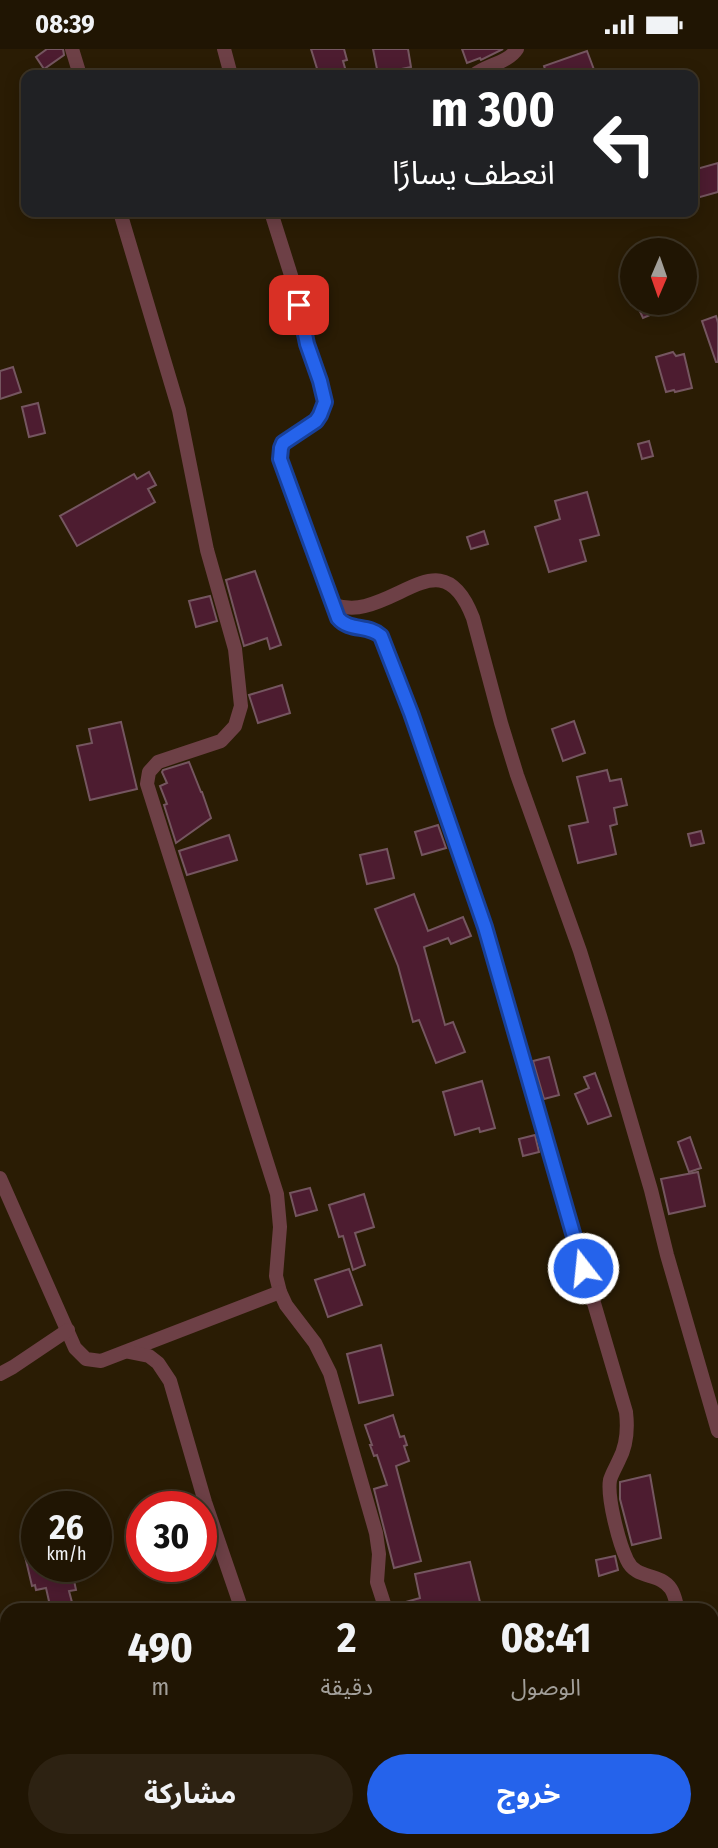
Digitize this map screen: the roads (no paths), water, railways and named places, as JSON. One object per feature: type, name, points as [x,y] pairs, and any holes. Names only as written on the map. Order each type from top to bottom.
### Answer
[{"type":"street","points":[[72,49],[78,70]]},
{"type":"street","points":[[224,49],[230,70]]},
{"type":"street","points":[[480,70],[513,55],[517,49]]},
{"type":"street","points":[[121,217],[179,410],[207,550],[235,649],[241,706],[235,726],[221,741],[158,762],[149,772],[147,784],[278,1194],[280,1227],[276,1276],[280,1292],[286,1305],[315,1343],[330,1373],[376,1533],[379,1553],[377,1582],[384,1603]]},
{"type":"street","points":[[273,217],[295,288],[307,344],[325,402],[316,421],[283,443],[280,459],[338,618],[345,625],[372,629],[384,641],[481,915],[626,1412],[625,1442],[610,1480],[612,1511],[628,1563],[638,1572],[658,1578],[669,1586],[676,1603]]},
{"type":"street","points":[[333,605],[351,608],[367,606],[420,582],[431,580],[453,586],[468,605],[513,762],[601,1019],[718,1431]]},
{"type":"street","points":[[0,1178],[75,1348],[86,1359],[101,1361],[280,1292]]},
{"type":"street","points":[[0,1374],[68,1331]]},
{"type":"street","points":[[127,1352],[149,1356],[158,1363],[170,1381],[205,1501],[240,1603]]}]
